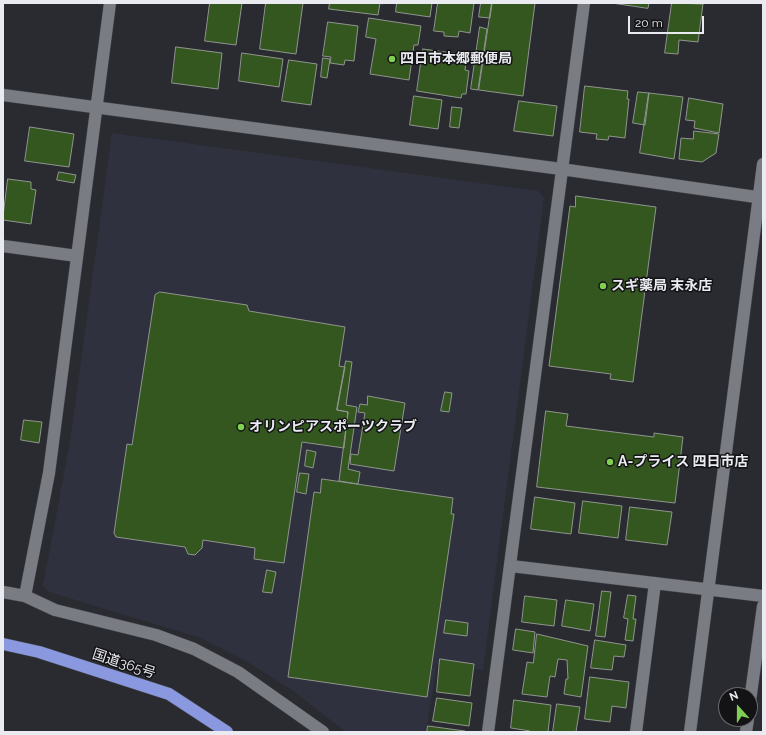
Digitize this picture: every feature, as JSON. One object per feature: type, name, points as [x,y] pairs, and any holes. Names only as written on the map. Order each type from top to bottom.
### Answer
[{"type":"highway","name":"国道365号","points":[[3,644],[38,652],[169,694],[227,732]]},
{"type":"street","points":[[25,596],[49,473],[110,3]]},
{"type":"street","points":[[488,732],[584,3]]},
{"type":"street","points":[[3,95],[561,169],[761,198]]},
{"type":"street","points":[[690,732],[761,198],[763,164]]},
{"type":"street","points":[[3,246],[77,256]]},
{"type":"street","points":[[511,566],[763,596]]},
{"type":"street","points":[[636,732],[655,583]]},
{"type":"street","points":[[3,592],[25,596],[55,610],[156,635],[194,649],[238,672],[323,732]]},
{"type":"street","points":[[752,687],[763,606]]},
{"type":"shaded area","points":[[112,133],[538,191],[544,198],[483,670],[437,664],[426,732],[346,732],[292,690],[246,661],[201,638],[49,592],[43,586],[70,442]]},
{"type":"building","points":[[210,3],[242,3],[236,45],[205,41]]},
{"type":"building","points":[[266,3],[303,3],[296,54],[260,49]]},
{"type":"building","points":[[330,3],[380,3],[378,15],[329,9]]},
{"type":"building","points":[[397,3],[432,3],[430,17],[396,12]]},
{"type":"building","points":[[438,3],[474,3],[470,33],[459,31],[458,37],[444,36],[444,32],[434,31]]},
{"type":"building","points":[[481,3],[492,3],[490,18],[479,17]]},
{"type":"building","points":[[492,3],[535,3],[523,96],[479,90]]},
{"type":"building","points":[[612,3],[649,3],[648,8]]},
{"type":"building","points":[[672,3],[703,4],[698,42],[679,40],[678,54],[665,53]]},
{"type":"building","name":"四日市本郷郵便局","points":[[369,18],[421,26],[418,45],[414,45],[409,80],[370,74],[376,39],[366,37]]},
{"type":"building","points":[[328,22],[358,26],[354,61],[345,60],[344,65],[330,63],[331,57],[323,56]]},
{"type":"building","points":[[480,27],[487,29],[478,90],[471,89]]},
{"type":"building","points":[[176,47],[222,53],[218,89],[172,83]]},
{"type":"building","points":[[423,49],[467,55],[465,70],[469,71],[466,94],[462,94],[461,98],[417,91]]},
{"type":"building","points":[[242,53],[283,59],[279,87],[239,81]]},
{"type":"building","points":[[323,58],[330,59],[327,78],[321,77]]},
{"type":"building","points":[[289,60],[317,64],[311,105],[282,101]]},
{"type":"building","points":[[585,86],[628,91],[627,99],[629,99],[625,138],[609,136],[608,140],[596,139],[597,134],[580,132]]},
{"type":"building","points":[[638,92],[649,93],[645,125],[633,123]]},
{"type":"building","points":[[649,93],[683,97],[674,159],[640,153]]},
{"type":"building","points":[[414,96],[442,100],[438,129],[410,125]]},
{"type":"building","points":[[689,98],[723,104],[719,133],[694,128],[695,121],[686,120]]},
{"type":"building","points":[[519,101],[557,106],[553,136],[514,131]]},
{"type":"building","points":[[452,107],[462,108],[459,128],[450,127]]},
{"type":"building","points":[[30,127],[74,134],[69,167],[25,161]]},
{"type":"building","points":[[694,131],[719,134],[716,153],[702,162],[679,159],[681,138],[693,139]]},
{"type":"building","points":[[59,172],[76,175],[74,183],[57,180]]},
{"type":"building","points":[[8,179],[31,182],[31,189],[36,190],[31,224],[3,220]]},
{"type":"building","name":"スギ薬局 末永店","points":[[576,196],[656,207],[633,382],[610,379],[611,374],[549,366],[570,206],[575,207]]},
{"type":"building","name":"オリンピアスポーツクラブ","points":[[160,292],[247,305],[249,311],[345,327],[339,366],[345,367],[337,410],[348,412],[344,448],[302,442],[284,563],[254,559],[255,548],[203,540],[202,548],[195,555],[188,554],[185,547],[116,537],[114,533],[127,444],[132,445],[155,295]]},
{"type":"building","points":[[346,361],[352,362],[346,405],[357,407],[348,469],[360,472],[358,484],[339,481],[348,412],[337,410]]},
{"type":"building","points":[[445,392],[452,393],[449,412],[441,411]]},
{"type":"building","points":[[368,396],[405,403],[394,471],[350,464],[351,454],[358,455],[365,413],[358,412],[360,404],[367,405]]},
{"type":"building","name":"A-プライス 四日市店","points":[[546,411],[568,414],[566,426],[654,437],[654,433],[683,437],[675,503],[537,487]]},
{"type":"building","points":[[24,420],[42,422],[39,443],[21,440]]},
{"type":"building","points":[[307,450],[316,452],[313,468],[305,466]]},
{"type":"building","points":[[300,473],[309,474],[306,494],[297,492]]},
{"type":"building","points":[[322,479],[453,498],[451,514],[454,514],[427,697],[288,677],[314,492],[320,493]]},
{"type":"building","points":[[535,497],[575,503],[571,534],[531,529]]},
{"type":"building","points":[[583,501],[622,506],[618,538],[579,533]]},
{"type":"building","points":[[630,507],[672,512],[667,545],[626,540]]},
{"type":"building","points":[[267,570],[276,572],[272,593],[263,592]]},
{"type":"building","points":[[602,591],[611,592],[605,637],[596,636]]},
{"type":"building","points":[[628,595],[636,596],[633,619],[636,619],[633,641],[625,640],[628,619],[624,618]]},
{"type":"building","points":[[525,596],[557,600],[554,626],[522,622]]},
{"type":"building","points":[[566,600],[594,604],[590,631],[562,626]]},
{"type":"building","points":[[446,620],[468,623],[467,636],[444,633]]},
{"type":"building","points":[[516,629],[535,632],[533,653],[513,650]]},
{"type":"building","points":[[537,634],[588,646],[581,697],[564,694],[566,679],[568,679],[567,660],[558,659],[555,677],[550,676],[547,697],[522,694],[527,662],[533,663]]},
{"type":"building","points":[[595,640],[626,645],[624,657],[614,656],[612,670],[591,668]]},
{"type":"building","points":[[440,659],[474,664],[470,696],[437,692]]},
{"type":"building","points":[[590,677],[629,682],[626,708],[612,706],[610,722],[585,719]]},
{"type":"building","points":[[437,698],[472,703],[469,726],[433,721]]},
{"type":"building","points":[[514,700],[551,705],[548,732],[530,732],[511,728]]},
{"type":"building","points":[[557,704],[580,707],[576,732],[553,732]]},
{"type":"building","points":[[428,726],[465,731],[465,732],[427,732]]},
{"type":"place","name":"四日市本郷郵便局","points":[[392,59]]},
{"type":"place","name":"スギ薬局 末永店","points":[[603,286]]},
{"type":"place","name":"オリンピアスポーツクラブ","points":[[241,427]]},
{"type":"place","name":"A-プライス 四日市店","points":[[610,462]]}]
